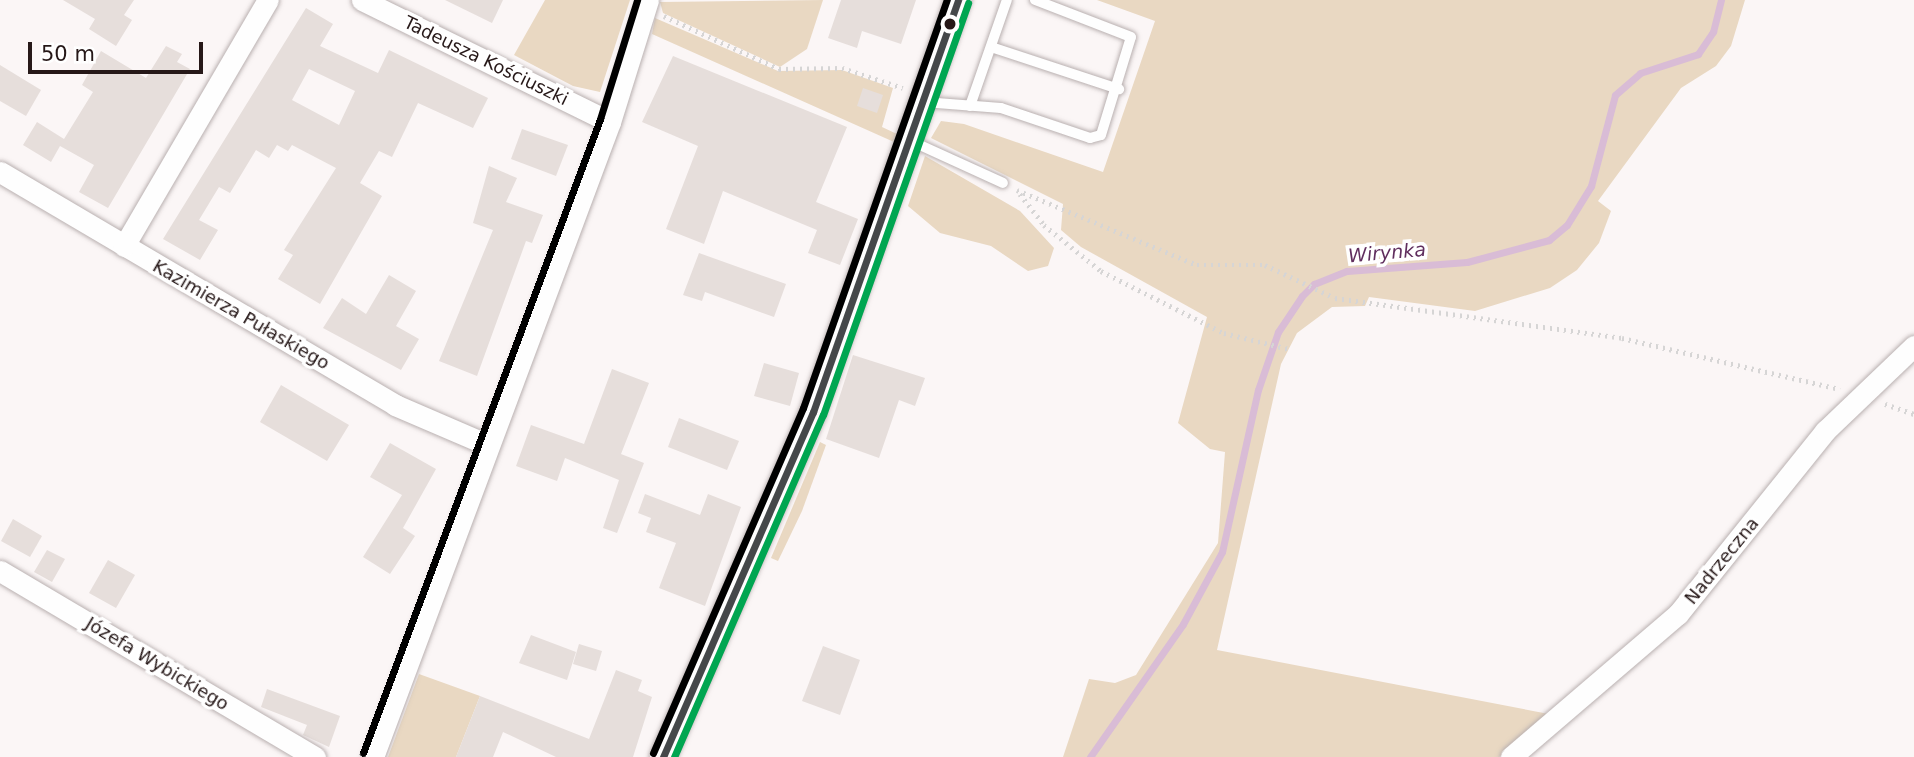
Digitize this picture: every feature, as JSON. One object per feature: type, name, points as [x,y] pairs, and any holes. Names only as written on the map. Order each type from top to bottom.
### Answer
[{"type":"street","points":[[124,246],[268,0]]},
{"type":"street","name":"Tadeusza Kościuszki","points":[[362,0],[610,122]]},
{"type":"street","points":[[663,757],[798,450],[911,141],[916,101],[958,0]]},
{"type":"street","points":[[373,757],[652,5]]},
{"type":"street","name":"Kazimierza Pułaskiego","points":[[0,172],[403,409],[488,445]]},
{"type":"street","name":"Nadrzeczna","points":[[1511,757],[1678,614],[1861,393],[1914,346]]},
{"type":"street","name":"Józefa Wybickiego","points":[[0,571],[315,757]]},
{"type":"lane","points":[[970,106],[1007,0]]},
{"type":"lane","points":[[916,101],[1001,108],[1096,137],[1119,89],[1132,48],[1128,33],[1035,0]]},
{"type":"lane","points":[[991,47],[1119,89]]},
{"type":"lane","points":[[911,141],[1003,183]]},
{"type":"path","points":[[652,5],[779,69],[842,68],[910,91],[916,101]]},
{"type":"path","points":[[1003,183],[1170,258],[1216,267],[1265,265],[1300,286],[1319,293],[1644,342],[1861,393]]},
{"type":"path","points":[[1018,191],[1044,225],[1101,271],[1261,345],[1289,349]]},
{"type":"shaded area","points":[[545,0],[630,0],[600,92],[573,86],[514,55]]},
{"type":"shaded area","points":[[823,0],[807,49],[780,67],[663,13],[660,2]]},
{"type":"shaded area","points":[[1097,0],[1745,0],[1731,46],[1716,66],[1681,88],[1598,201],[1611,211],[1599,243],[1577,270],[1550,288],[1475,311],[1369,297],[1365,306],[1332,307],[1297,333],[1281,364],[1217,650],[1554,715],[1499,757],[1063,757],[1089,679],[1115,683],[1136,675],[1218,543],[1225,452],[1210,449],[1178,423],[1207,317],[1081,247],[1061,230],[1063,204],[931,138],[941,121],[964,124],[1103,172],[1155,21]]},
{"type":"shaded area","points":[[655,18],[778,71],[842,70],[893,88],[882,127],[897,134],[894,142],[652,34]]},
{"type":"shaded area","points":[[925,156],[1020,211],[1054,248],[1048,266],[1028,271],[991,246],[940,233],[908,206]]},
{"type":"shaded area","points":[[820,442],[826,445],[802,511],[778,561],[771,558]]},
{"type":"shaded area","points":[[419,674],[480,696],[456,757],[388,757]]},
{"type":"building","points":[[63,0],[134,0],[124,15],[132,20],[116,46],[89,29],[95,19]]},
{"type":"building","points":[[445,0],[503,0],[492,23]]},
{"type":"building","points":[[841,0],[916,0],[901,44],[862,31],[857,48],[828,38]]},
{"type":"building","points":[[306,8],[333,24],[320,46],[378,73],[389,50],[488,98],[473,128],[418,103],[392,157],[379,151],[360,183],[382,196],[320,304],[278,279],[293,255],[284,250],[336,168],[292,145],[288,151],[277,145],[269,158],[256,150],[230,193],[219,187],[199,220],[218,230],[200,260],[163,239]],"holes":[[[309,69],[355,91],[339,125],[292,100]]]},
{"type":"building","points":[[166,46],[182,54],[177,62],[190,69],[108,208],[79,192],[94,165],[60,146],[51,162],[23,145],[37,122],[64,139],[93,92],[82,85],[101,51],[146,78]]},
{"type":"building","points":[[673,56],[847,127],[816,202],[858,219],[840,265],[808,253],[817,230],[723,191],[704,244],[666,229],[698,146],[642,122]]},
{"type":"building","points":[[0,65],[41,90],[26,116],[0,101]]},
{"type":"building","points":[[863,88],[883,95],[877,113],[857,106]]},
{"type":"building","points":[[522,129],[568,145],[556,176],[511,159]]},
{"type":"building","points":[[489,166],[517,178],[506,202],[543,215],[532,243],[526,241],[477,376],[439,361],[493,230],[473,223]]},
{"type":"building","points":[[699,253],[786,284],[774,317],[705,292],[702,301],[683,295]]},
{"type":"building","points":[[389,275],[416,291],[396,326],[419,339],[401,370],[323,328],[342,298],[366,314]]},
{"type":"building","points":[[853,355],[925,378],[915,406],[899,400],[879,458],[826,439]]},
{"type":"building","points":[[764,363],[799,373],[790,406],[754,396]]},
{"type":"building","points":[[612,369],[649,383],[621,454],[644,463],[617,533],[603,528],[619,480],[565,458],[557,481],[516,466],[531,425],[584,444]]},
{"type":"building","points":[[281,385],[349,425],[327,461],[260,422]]},
{"type":"building","points":[[679,418],[739,441],[727,470],[668,447]]},
{"type":"building","points":[[390,443],[436,469],[403,528],[415,536],[390,574],[363,557],[402,495],[370,477]]},
{"type":"building","points":[[645,494],[700,515],[708,494],[741,507],[705,606],[659,588],[676,543],[646,532],[651,518],[638,513]]},
{"type":"building","points":[[13,519],[42,536],[30,557],[1,541]]},
{"type":"building","points":[[47,550],[65,559],[52,582],[34,572]]},
{"type":"building","points":[[108,560],[135,575],[116,608],[89,593]]},
{"type":"building","points":[[531,635],[576,652],[567,680],[519,663]]},
{"type":"building","points":[[579,644],[602,651],[596,671],[573,664]]},
{"type":"building","points":[[823,646],[860,660],[840,715],[802,701]]},
{"type":"building","points":[[616,670],[642,680],[638,691],[652,697],[633,757],[556,757],[503,732],[493,757],[456,757],[480,696],[589,739]]},
{"type":"building","points":[[267,689],[340,716],[329,747],[303,735],[307,725],[261,707]]},
{"type":"waterway","name":"Wirynka","points":[[1090,757],[1183,624],[1222,552],[1258,390],[1278,332],[1302,296],[1314,284],[1347,271],[1467,262],[1549,240],[1567,225],[1591,186],[1615,95],[1640,73],[1698,54],[1713,32],[1721,0]]},
{"type":"transit line","points":[[363,753],[600,119],[637,0]]},
{"type":"transit line","points":[[653,753],[803,408],[947,0]]},
{"type":"transit line","points":[[663,757],[813,412],[958,0]]},
{"type":"transit line","points":[[674,757],[823,415],[968,3]]}]
